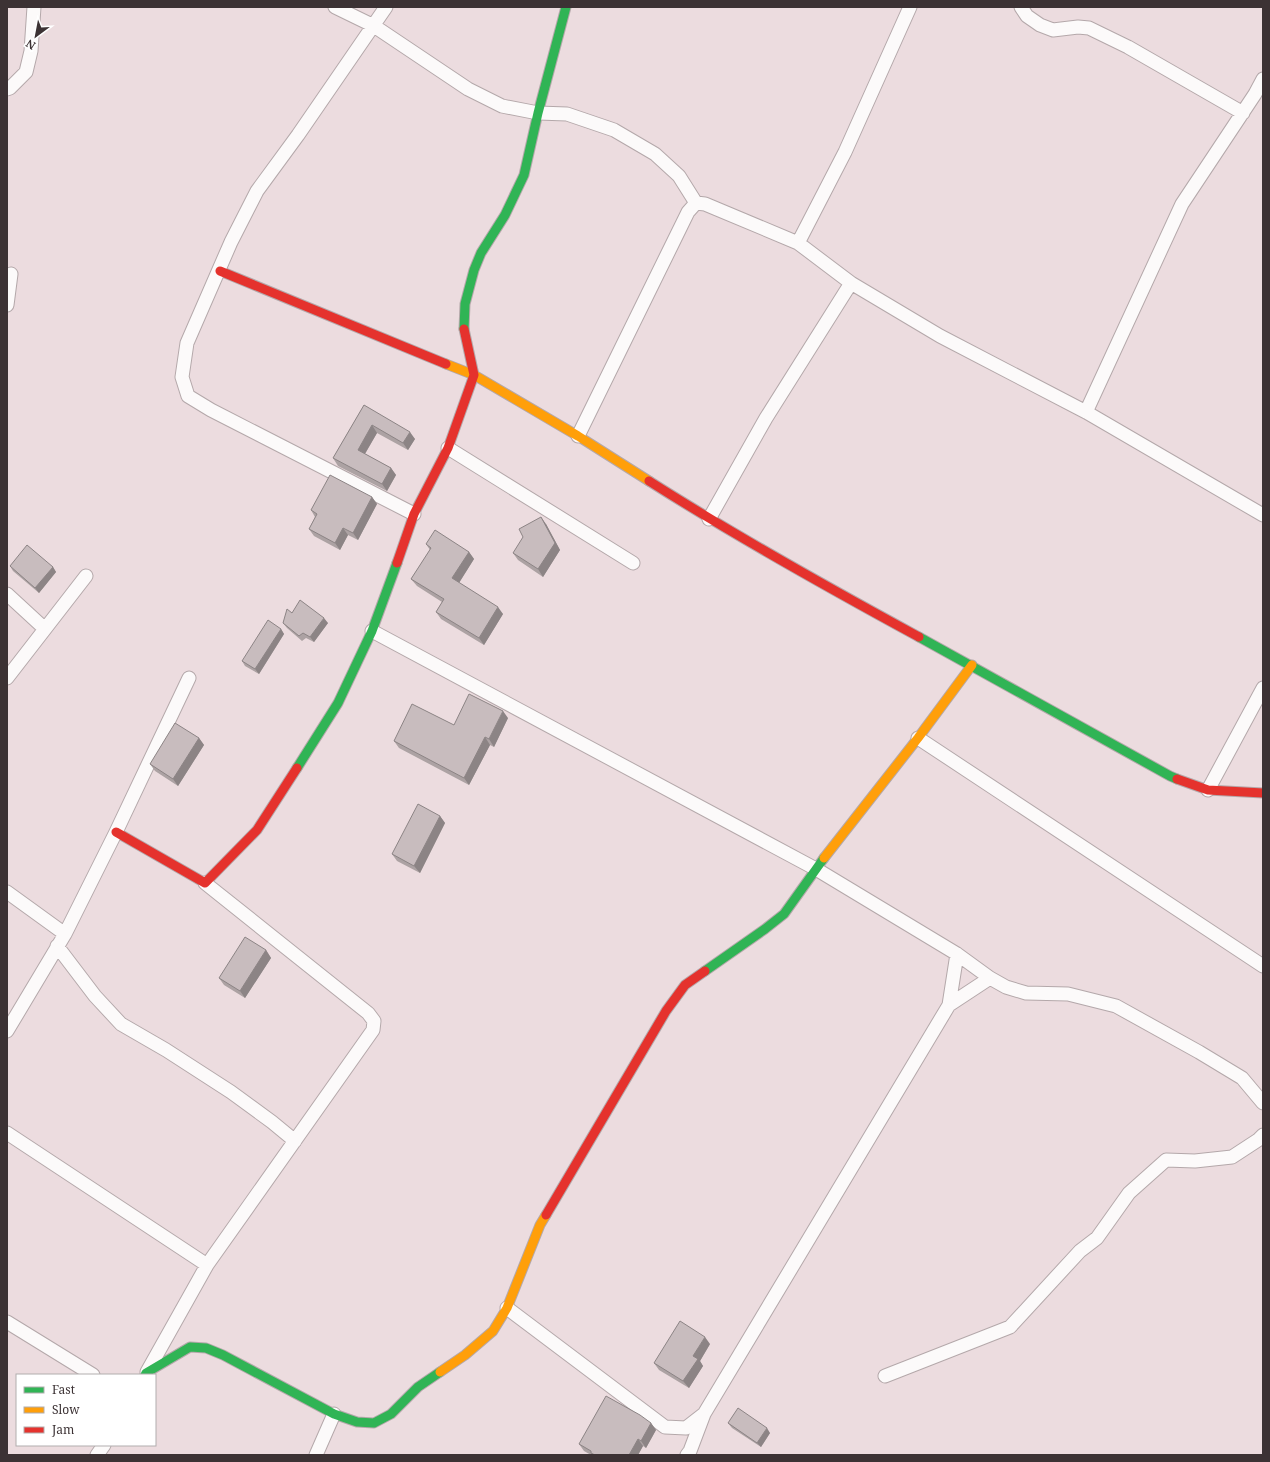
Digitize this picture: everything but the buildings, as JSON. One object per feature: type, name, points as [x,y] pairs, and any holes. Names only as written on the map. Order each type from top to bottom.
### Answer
[{"type":"street","points":[[7,89],[10,88],[26,72],[31,51],[34,7]]},
{"type":"street","points":[[336,7],[374,26],[468,88],[502,106],[538,113],[567,114],[614,130],[655,154],[679,176],[696,203]]},
{"type":"street","points":[[386,7],[298,135],[257,191],[231,242],[220,271],[187,343],[182,377],[188,396],[211,410],[414,514]]},
{"type":"street","points":[[205,883],[257,830],[338,703],[372,632],[414,514],[448,448],[474,375],[463,326],[465,304],[474,270],[481,253],[505,214],[524,175],[538,113],[566,7]]},
{"type":"street","points":[[798,244],[844,152],[910,7]]},
{"type":"street","points":[[1021,7],[1027,16],[1040,25],[1053,30],[1078,27],[1089,28],[1128,47],[1243,113]]},
{"type":"street","points":[[1086,412],[1182,204],[1243,113],[1259,96],[1263,79]]},
{"type":"street","points":[[696,203],[705,204],[798,244],[851,283],[940,336],[1086,412],[1263,515]]},
{"type":"street","points":[[578,436],[688,212],[696,203]]},
{"type":"street","points":[[220,271],[474,375],[578,436],[709,519],[821,584],[972,665],[1170,776],[1208,790],[1263,793]]},
{"type":"street","points":[[7,305],[11,274]]},
{"type":"street","points":[[709,519],[766,418],[851,283]]},
{"type":"street","points":[[448,448],[633,563]]},
{"type":"street","points":[[7,678],[86,576]]},
{"type":"street","points":[[7,594],[45,629]]},
{"type":"street","points":[[372,632],[816,870],[957,954],[990,978],[1006,987],[1026,993],[1068,994],[1116,1006],[1199,1052],[1242,1078],[1263,1103]]},
{"type":"street","points":[[146,1374],[190,1347],[206,1348],[223,1355],[334,1414],[357,1422],[374,1423],[390,1414],[418,1387],[465,1355],[493,1330],[507,1308],[540,1225],[666,1011],[685,985],[784,914],[972,665]]},
{"type":"street","points":[[7,1031],[65,934],[116,832],[189,678]]},
{"type":"street","points":[[1208,790],[1263,688]]},
{"type":"street","points":[[918,738],[1263,966]]},
{"type":"street","points":[[116,832],[205,883],[368,1013],[374,1021],[373,1030],[207,1265],[146,1374]]},
{"type":"street","points":[[7,892],[65,934]]},
{"type":"street","points":[[57,946],[95,996],[121,1024],[166,1050],[231,1092],[295,1141]]},
{"type":"street","points":[[687,1455],[690,1451],[704,1414],[949,1005],[957,954]]},
{"type":"street","points":[[949,1005],[990,978]]},
{"type":"street","points":[[7,1133],[207,1265]]},
{"type":"street","points":[[885,1376],[1010,1327],[1080,1251],[1097,1238],[1129,1192],[1166,1160],[1194,1161],[1232,1157],[1263,1135]]},
{"type":"street","points":[[507,1308],[665,1427],[686,1428],[704,1414]]},
{"type":"street","points":[[7,1322],[91,1374]]},
{"type":"street","points":[[316,1455],[334,1414]]},
{"type":"street","points":[[97,1455],[103,1446]]},
{"type":"traffic: fast","points":[[464,329],[465,304],[474,270],[481,253],[505,215],[524,175],[538,113],[566,7]]},
{"type":"traffic: fast","points":[[297,768],[338,703],[372,631],[397,563]]},
{"type":"traffic: fast","points":[[919,637],[1177,779]]},
{"type":"traffic: fast","points":[[705,971],[784,914],[824,858]]},
{"type":"traffic: fast","points":[[146,1374],[190,1347],[206,1348],[223,1355],[334,1414],[357,1422],[374,1423],[391,1414],[418,1387],[440,1372]]},
{"type":"traffic: slow","points":[[446,364],[474,375],[578,436],[649,481]]},
{"type":"traffic: slow","points":[[824,858],[918,738],[972,665]]},
{"type":"traffic: slow","points":[[440,1372],[465,1355],[493,1331],[507,1308],[540,1225],[546,1215]]},
{"type":"traffic: jam","points":[[220,271],[446,364]]},
{"type":"traffic: jam","points":[[397,563],[414,514],[448,448],[474,375],[464,329]]},
{"type":"traffic: jam","points":[[649,481],[782,561],[919,637]]},
{"type":"traffic: jam","points":[[116,832],[205,883],[257,830],[297,768]]},
{"type":"traffic: jam","points":[[1177,779],[1208,790],[1263,793]]},
{"type":"traffic: jam","points":[[546,1215],[666,1011],[685,985],[705,971]]}]
